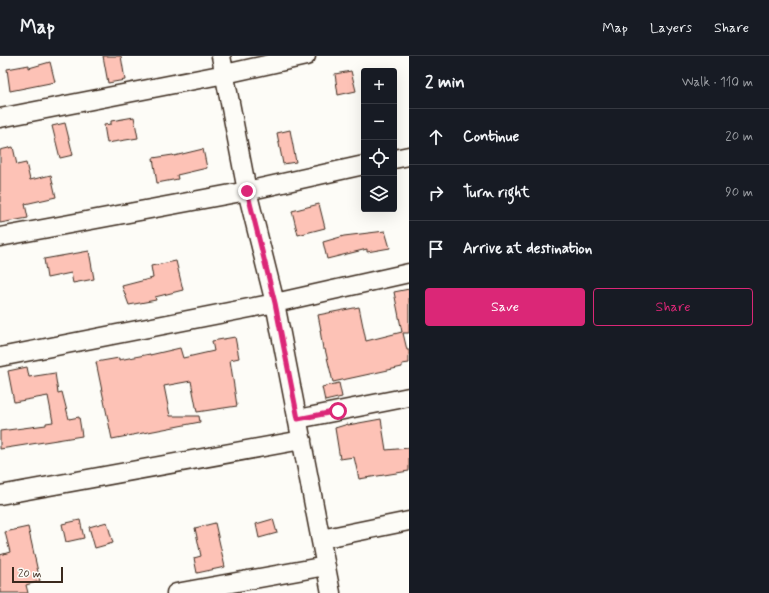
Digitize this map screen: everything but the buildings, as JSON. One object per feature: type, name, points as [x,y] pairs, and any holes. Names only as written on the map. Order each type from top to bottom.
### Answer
[{"type":"street","points":[[221,56],[247,191],[275,303],[332,593]]},
{"type":"street","points":[[0,118],[225,74],[306,56]]},
{"type":"street","points":[[397,158],[409,156]]},
{"type":"street","points":[[0,237],[247,191],[361,166]]},
{"type":"street","points":[[0,357],[275,303],[409,273]]},
{"type":"street","points":[[298,419],[409,397]]},
{"type":"street","points":[[0,495],[302,440]]},
{"type":"street","points":[[321,539],[409,521]]},
{"type":"street","points":[[176,593],[326,566]]},
{"type":"route","points":[[247,191],[275,303],[298,419],[338,411]]}]
